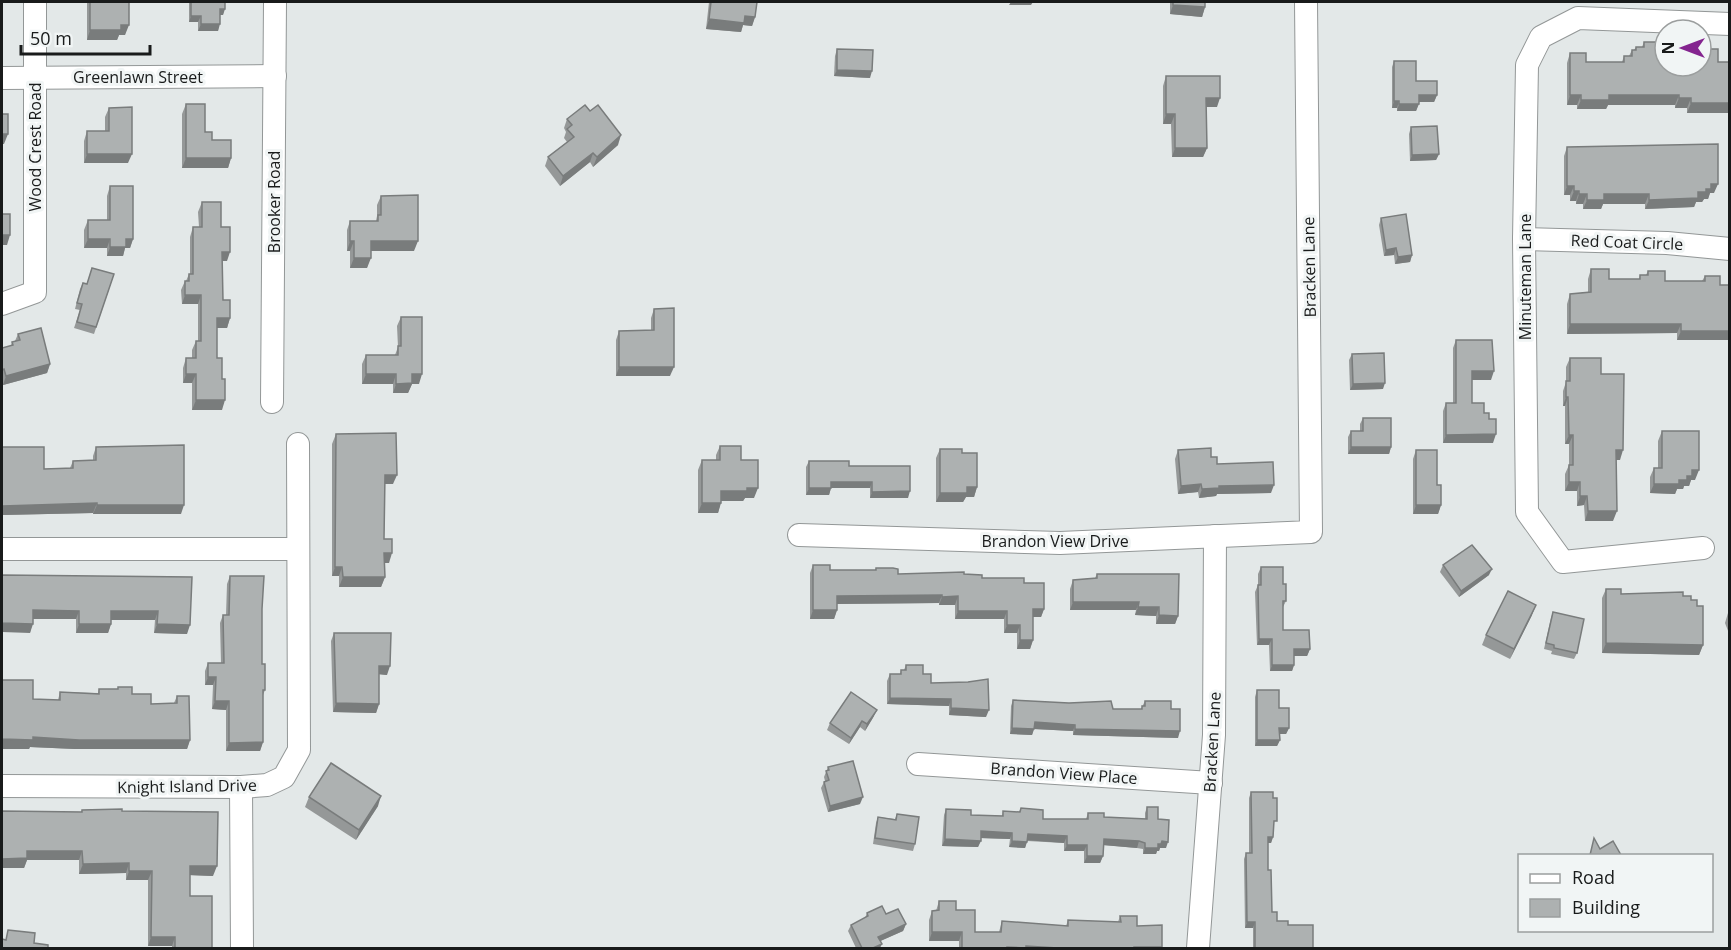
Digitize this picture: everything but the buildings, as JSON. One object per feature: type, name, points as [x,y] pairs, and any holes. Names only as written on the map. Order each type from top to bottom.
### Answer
[{"type":"street","name":"Wood Crest Road","points":[[2,304],[35,292],[35,2]]},
{"type":"street","name":"Brooker Road","points":[[272,402],[275,2]]},
{"type":"street","name":"Bracken Lane","points":[[1306,2],[1311,532]]},
{"type":"street","name":"Minuteman Lane","points":[[1703,548],[1563,562],[1527,512],[1524,239],[1527,65],[1541,37],[1578,18],[1730,24]]},
{"type":"street","name":"Greenlawn Street","points":[[2,78],[275,76]]},
{"type":"street","name":"Red Coat Circle","points":[[1524,239],[1667,243],[1730,249]]},
{"type":"street","name":"Knight Island Drive","points":[[2,786],[241,787],[267,785],[284,777],[299,750],[298,444]]},
{"type":"street","name":"Brandon View Drive","points":[[799,535],[1034,543],[1112,542],[1311,532]]},
{"type":"street","name":"Bracken Lane","points":[[1198,948],[1211,783],[1215,675],[1215,536]]},
{"type":"street","points":[[2,549],[298,549]]},
{"type":"street","name":"Brandon View Place","points":[[918,764],[1211,783]]},
{"type":"street","points":[[241,787],[242,948]]}]
